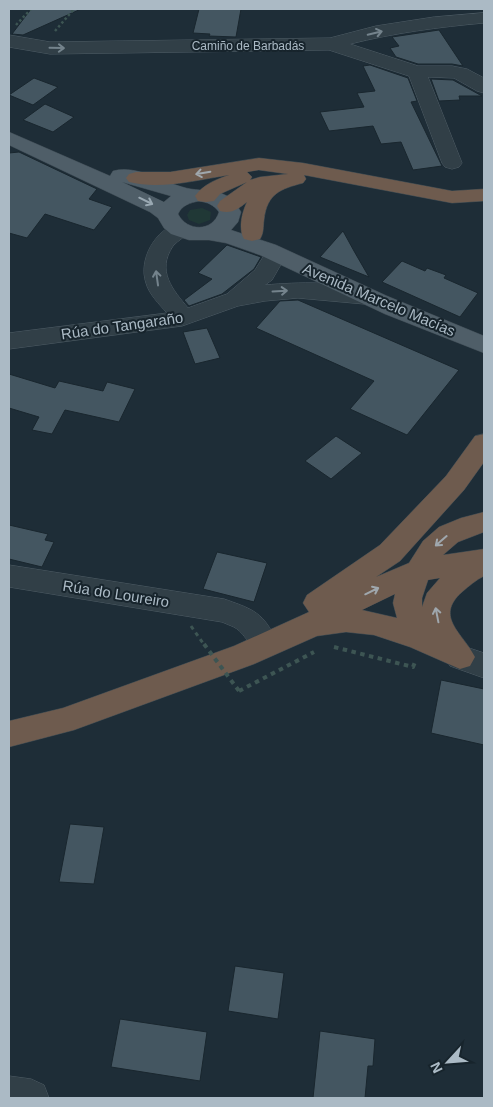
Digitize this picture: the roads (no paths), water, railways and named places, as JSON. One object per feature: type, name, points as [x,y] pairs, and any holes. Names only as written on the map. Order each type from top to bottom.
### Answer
[{"type":"highway","points":[[129,184],[259,164],[303,169],[452,197],[484,195]]},
{"type":"highway","points":[[198,196],[252,173],[303,169]]},
{"type":"highway","points":[[229,212],[260,183],[280,180],[319,179],[424,199],[484,216]]},
{"type":"highway","points":[[252,234],[256,203],[262,194],[280,180]]},
{"type":"highway","points":[[152,689],[260,636],[305,611],[390,553],[455,483],[484,443]]},
{"type":"highway","points":[[422,638],[410,620],[406,601],[428,552],[445,537],[464,526],[484,522]]},
{"type":"highway","points":[[313,639],[354,600],[411,573],[484,560]]},
{"type":"highway","points":[[472,661],[442,634],[435,613],[436,599],[444,590],[472,568],[484,565]]},
{"type":"highway","points":[[9,734],[63,721],[244,655],[313,639],[345,620],[378,626],[422,638],[472,661]]},
{"type":"main road","points":[[9,138],[79,168],[129,184],[215,198],[229,212],[222,228],[198,234],[173,222],[158,207],[129,184]]},
{"type":"main road","points":[[173,222],[169,208],[174,203],[198,196]]},
{"type":"main road","name":"Avenida Marcelo Macías","points":[[229,212],[276,254]]},
{"type":"main road","name":"Avenida Marcelo Macías","points":[[208,233],[228,236],[276,254],[364,296],[484,344]]},
{"type":"street","name":"Camiño de Barbadás","points":[[11,35],[44,47],[296,46],[330,44],[376,32],[434,22],[484,18]]},
{"type":"street","points":[[330,44],[417,72],[449,70],[475,80],[484,87]]},
{"type":"street","points":[[417,72],[452,163]]},
{"type":"street","points":[[173,222],[169,236],[155,259],[157,284],[183,318]]},
{"type":"street","name":"Rúa do Tangaraño","points":[[232,300],[264,276],[276,254]]},
{"type":"street","name":"Rúa do Tangaraño","points":[[9,341],[150,324],[183,318],[232,300],[273,291],[318,290],[364,296]]},
{"type":"street","name":"Rúa do Loureiro","points":[[9,576],[224,611],[245,618],[260,636]]},
{"type":"street","points":[[9,1094],[31,1098]]}]
